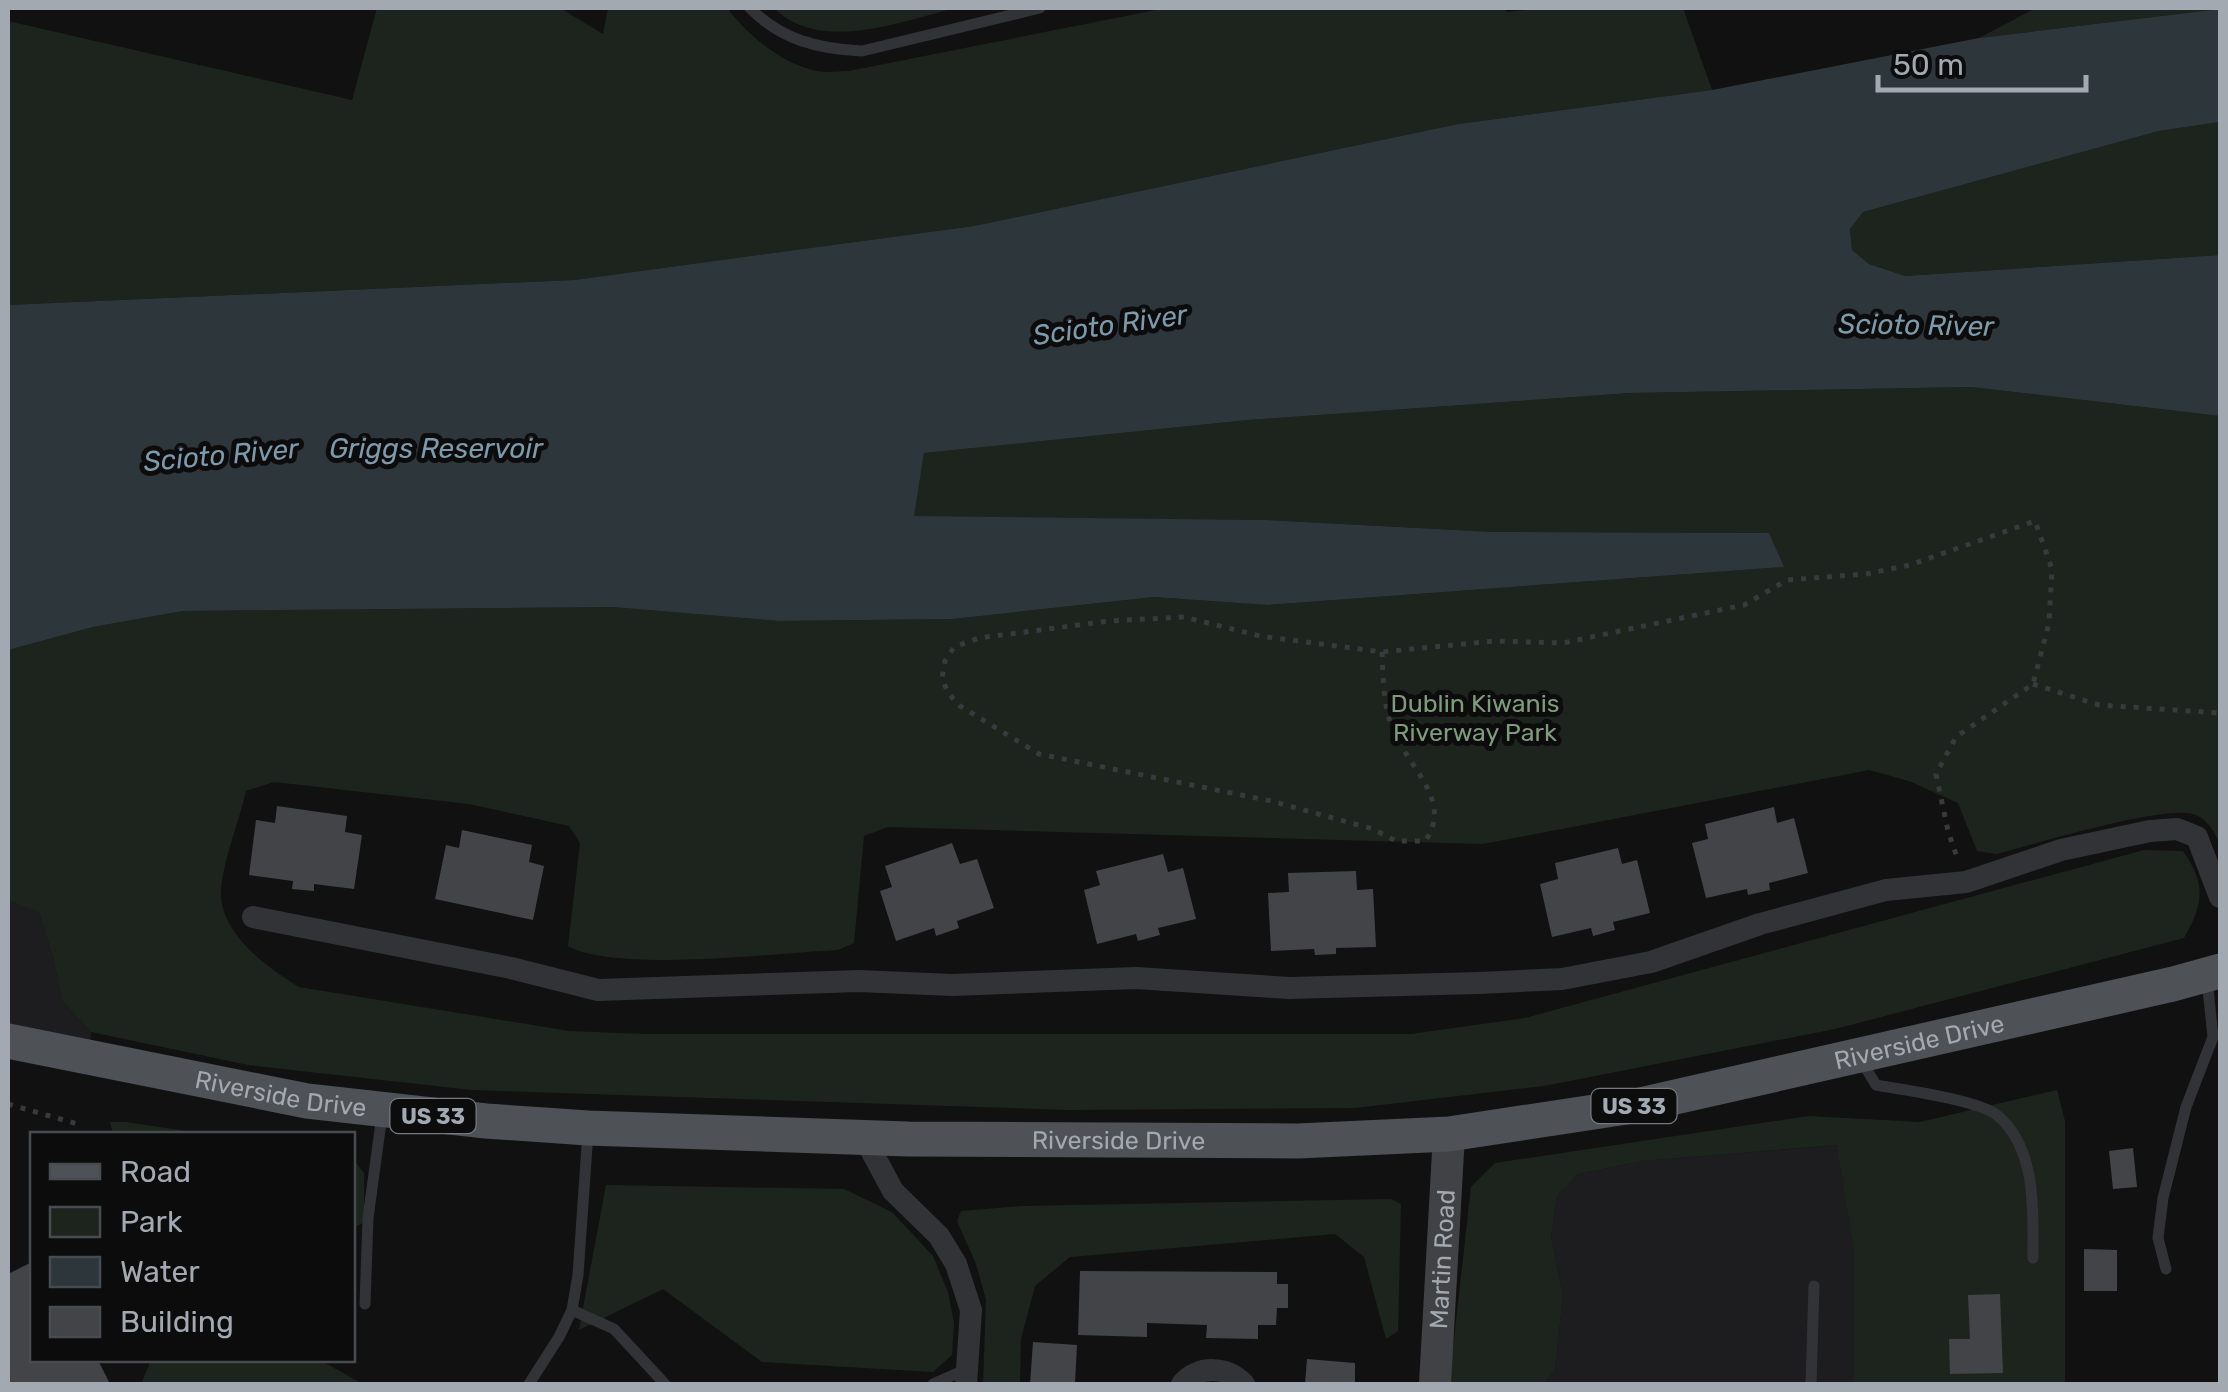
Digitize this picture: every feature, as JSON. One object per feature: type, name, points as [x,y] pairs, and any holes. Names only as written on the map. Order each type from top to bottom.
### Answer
[{"type":"main road","name":"Riverside Drive","points":[[8,1041],[219,1086],[383,1111],[588,1128],[864,1138],[1298,1141],[1449,1134],[1640,1105],[2213,973]]},
{"type":"street","points":[[252,917],[511,968],[598,990],[859,981],[952,985],[1136,978],[1289,988],[1562,980],[1650,962],[1760,924],[1886,890],[1966,882],[2062,850],[2150,831],[2177,829],[2197,837],[2220,897]]},
{"type":"street","name":"Martin Road","points":[[1435,1384],[1449,1134]]},
{"type":"street","points":[[864,1138],[893,1191],[939,1236],[956,1264],[971,1310],[967,1377]]},
{"type":"street","points":[[1182,1384],[1197,1371],[1216,1370],[1236,1376],[1244,1384]]},
{"type":"lane","points":[[750,8],[778,32],[800,42],[832,50],[862,51],[1040,8]]},
{"type":"lane","points":[[2166,1269],[2158,1238],[2163,1198],[2186,1107],[2213,1037],[2213,973]]},
{"type":"lane","points":[[1858,1056],[1876,1084],[1997,1114],[2016,1139],[2032,1191],[2033,1258]]},
{"type":"lane","points":[[365,1304],[368,1218],[383,1111]]},
{"type":"lane","points":[[530,1384],[572,1310],[588,1128]]},
{"type":"lane","points":[[1810,1384],[1814,1286]]},
{"type":"lane","points":[[572,1310],[614,1329],[665,1384]]},
{"type":"lane","points":[[934,1384],[967,1377]]},
{"type":"path","points":[[1382,652],[1384,695],[1392,728],[1434,796],[1435,827],[1425,840],[1396,841],[1373,829],[1272,801],[1039,754],[960,706],[948,693],[942,678],[945,661],[954,647],[966,642],[1110,621],[1184,617],[1260,636],[1382,652],[1495,641],[1563,643],[1744,605],[1787,580],[1866,574],[1910,565],[2035,521],[2052,569],[2048,624],[2034,684],[1956,737],[1936,774],[1948,831],[1966,882]]},
{"type":"path","points":[[2034,684],[2100,705],[2220,713]]},
{"type":"path","points":[[8,1104],[81,1125]]},
{"type":"shaded area","points":[[8,900],[39,911],[62,1001],[91,1032],[88,1070],[8,1048]]},
{"type":"shaded area","points":[[1838,1145],[1854,1253],[1854,1384],[1544,1384],[1555,1370],[1563,1295],[1551,1237],[1557,1196],[1578,1174],[1642,1161]]},
{"type":"green space","points":[[377,8],[560,8],[603,34],[608,8],[727,8],[755,38],[778,55],[804,67],[829,72],[1166,8],[1502,8],[1507,12],[1544,8],[1683,8],[1712,90],[1458,124],[974,226],[574,280],[8,305],[8,21],[352,100]]},
{"type":"green space","points":[[774,8],[956,8],[887,26],[838,32],[793,22]]},
{"type":"green space","points":[[2036,8],[2220,8],[2220,9],[1979,38]]},
{"type":"green space","points":[[2220,122],[2220,255],[1905,276],[1869,264],[1852,250],[1850,228],[1863,212],[2159,131]]},
{"type":"green space","name":"Dublin Kiwanis Riverway Park","points":[[1971,387],[2220,416],[2220,844],[2204,820],[2181,813],[2130,820],[1996,854],[1977,851],[1958,803],[1909,781],[1869,770],[1483,844],[888,827],[864,836],[854,943],[838,950],[659,960],[591,954],[568,946],[580,843],[569,826],[469,804],[274,782],[246,791],[225,865],[222,905],[227,920],[247,947],[299,987],[569,1031],[645,1034],[1411,1034],[1525,1018],[2144,850],[2183,851],[2196,874],[2199,904],[2184,938],[1835,1029],[1544,1086],[1355,1108],[1068,1110],[472,1090],[248,1065],[91,1032],[62,1001],[39,912],[8,900],[8,650],[93,627],[183,611],[612,607],[779,621],[953,619],[1154,597],[1267,605],[1783,567],[1769,533],[1494,532],[1266,520],[913,517],[924,453],[1248,420],[1631,393]]},
{"type":"green space","points":[[2057,1090],[2065,1121],[2065,1384],[1854,1384],[1854,1253],[1837,1145],[1642,1161],[1578,1174],[1557,1196],[1551,1237],[1563,1295],[1555,1370],[1544,1384],[1449,1384],[1471,1187],[1495,1163],[1809,1116],[1920,1122]]},
{"type":"green space","points":[[110,1122],[193,1132],[112,1132]]},
{"type":"green space","points":[[355,1162],[364,1173],[364,1222],[355,1227]]},
{"type":"green space","points":[[606,1185],[844,1189],[892,1212],[933,1256],[948,1292],[954,1323],[952,1355],[933,1372],[762,1362],[663,1289],[579,1330]]},
{"type":"green space","points":[[1391,1199],[1401,1204],[1398,1331],[1386,1339],[1364,1257],[1335,1234],[1070,1257],[1035,1286],[1021,1339],[1020,1384],[983,1384],[986,1300],[976,1264],[957,1221],[961,1211],[1022,1206]]},
{"type":"green space","points":[[150,1362],[324,1362],[361,1383],[375,1384],[141,1384]]},
{"type":"water","points":[[2220,9],[2220,122],[2159,131],[1863,212],[1850,229],[1852,250],[1869,264],[1905,276],[2220,255],[2220,416],[1971,387],[1631,393],[1248,420],[924,453],[914,516],[1266,520],[1494,532],[1769,533],[1784,567],[1267,605],[1154,597],[953,619],[779,621],[612,607],[183,611],[93,627],[8,650],[8,305],[574,280],[974,226],[1458,124],[1712,90],[1979,38]]},
{"type":"building","points":[[277,806],[347,816],[345,832],[362,835],[354,889],[314,884],[314,891],[292,889],[293,881],[249,875],[256,820],[275,823]]},
{"type":"building","points":[[1774,807],[1777,823],[1794,818],[1808,873],[1769,883],[1770,890],[1748,895],[1747,889],[1706,898],[1692,843],[1708,839],[1705,824]]},
{"type":"building","points":[[462,830],[532,845],[529,862],[544,866],[533,920],[435,899],[446,845],[459,848]]},
{"type":"building","points":[[952,843],[960,864],[977,859],[994,908],[957,921],[959,928],[936,936],[934,928],[896,941],[880,891],[892,887],[885,866]]},
{"type":"building","points":[[1618,848],[1622,864],[1637,860],[1650,913],[1613,922],[1615,930],[1593,936],[1591,928],[1552,937],[1540,884],[1558,879],[1555,863]]},
{"type":"building","points":[[1163,854],[1168,872],[1183,868],[1196,919],[1158,928],[1160,935],[1138,941],[1136,934],[1097,944],[1084,890],[1100,885],[1096,871]]},
{"type":"building","points":[[1356,871],[1357,890],[1373,889],[1376,947],[1336,948],[1336,954],[1315,955],[1314,949],[1271,951],[1268,893],[1289,892],[1288,873]]},
{"type":"building","points":[[2133,1148],[2137,1187],[2113,1189],[2109,1151]]},
{"type":"building","points":[[2084,1249],[2117,1250],[2117,1291],[2084,1291]]},
{"type":"building","points":[[30,1263],[30,1362],[99,1362],[110,1384],[8,1384],[8,1274]]},
{"type":"building","points":[[1080,1271],[1277,1272],[1277,1284],[1288,1284],[1288,1308],[1277,1308],[1276,1325],[1258,1325],[1258,1339],[1206,1338],[1207,1325],[1147,1323],[1147,1337],[1078,1335]]},
{"type":"building","points":[[2000,1294],[2003,1373],[1950,1374],[1949,1339],[1970,1339],[1968,1295]]},
{"type":"building","points":[[1033,1342],[1077,1345],[1075,1384],[1030,1384]]},
{"type":"building","points":[[1307,1359],[1355,1363],[1355,1384],[1305,1384]]},
{"type":"water label","name":"Scioto River","points":[[1110,325]]},
{"type":"water label","name":"Scioto River","points":[[1916,325]]},
{"type":"water label","name":"Griggs Reservoir","points":[[436,448]]},
{"type":"water label","name":"Scioto River","points":[[221,455]]}]
